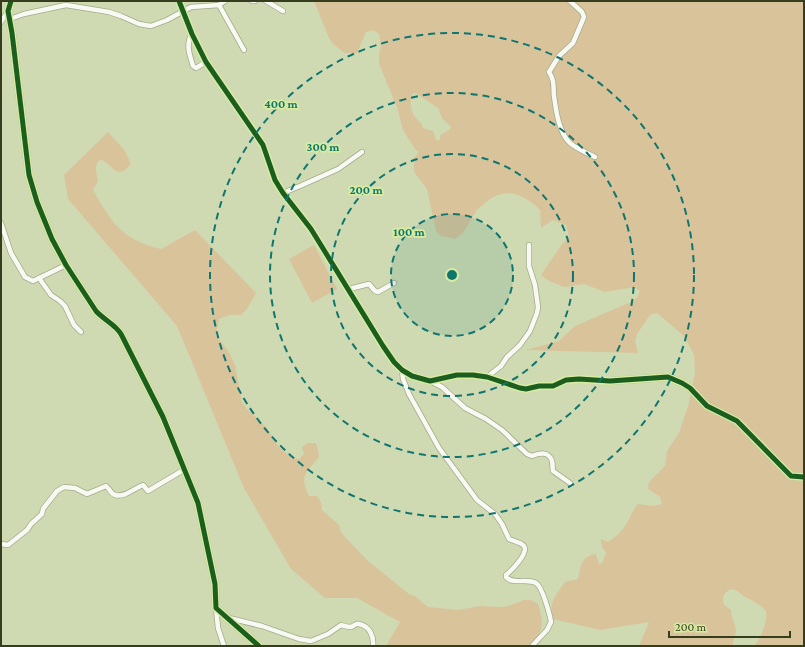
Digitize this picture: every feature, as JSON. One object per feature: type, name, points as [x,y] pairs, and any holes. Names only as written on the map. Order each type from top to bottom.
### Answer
[{"type":"street","points":[[1,22],[8,11],[11,1]]},
{"type":"street","points":[[66,5],[70,1]]},
{"type":"street","points":[[179,1],[192,34],[206,62],[263,145],[275,180],[283,193],[311,229],[394,362],[402,370],[412,376],[430,380],[442,387],[465,408],[486,419],[518,444],[528,454],[532,456],[539,453],[548,455],[552,459],[553,471],[570,482]]},
{"type":"street","points":[[10,19],[24,14],[66,5],[109,12],[147,26],[160,23],[191,7],[219,5],[225,1]]},
{"type":"street","points":[[266,1],[283,11]]},
{"type":"street","points":[[570,1],[582,12],[584,17],[573,43],[559,56],[550,72],[554,83],[557,113],[566,137],[574,146],[595,156]]},
{"type":"street","points":[[219,5],[244,50]]},
{"type":"street","points":[[8,11],[29,175],[37,202],[66,265],[96,311],[102,318],[117,328],[121,334],[160,411],[198,503],[215,584],[218,628],[224,646]]},
{"type":"street","points":[[192,34],[189,39],[188,46],[193,66],[196,68],[206,62]]},
{"type":"street","points":[[283,193],[338,169],[362,152]]},
{"type":"street","points":[[1,223],[11,253],[25,277],[33,281],[66,265]]},
{"type":"street","points":[[487,377],[501,366],[507,357],[520,345],[530,330],[537,313],[538,307],[535,285],[529,266],[529,245]]},
{"type":"street","points":[[39,278],[51,295],[65,306],[74,325],[81,332]]},
{"type":"street","points":[[349,289],[369,284],[375,292],[378,292],[394,283]]},
{"type":"street","points":[[402,370],[403,379],[409,394],[439,448],[476,500],[495,514],[502,524],[509,539],[523,544],[525,547],[521,558],[514,568],[506,575],[506,577],[511,581],[535,583],[539,585],[551,622],[547,630],[532,646]]},
{"type":"street","points":[[430,380],[457,375],[473,375],[487,377],[520,388],[553,386],[566,380],[579,379],[610,381],[668,377],[690,388],[707,406],[736,421],[791,476],[804,477]]},
{"type":"street","points":[[1,544],[8,545],[27,530],[42,514],[43,510],[57,491],[64,487],[79,489],[86,494],[106,486],[113,495],[116,496],[122,495],[143,485],[148,491],[184,469]]},
{"type":"street","points":[[216,608],[259,646]]},
{"type":"street","points":[[229,618],[250,623],[299,639],[311,641],[328,634],[341,625],[351,627],[360,624],[372,634],[373,646]]},
{"type":"shaded area","points":[[314,1],[804,1],[804,646],[754,646],[763,629],[766,619],[766,611],[761,606],[732,589],[725,594],[723,602],[731,610],[736,630],[733,646],[639,646],[649,622],[600,630],[553,619],[552,604],[556,595],[565,582],[578,579],[582,562],[587,557],[596,554],[599,564],[602,563],[606,553],[602,547],[601,539],[608,542],[617,535],[622,530],[638,504],[653,506],[662,504],[660,497],[648,489],[649,482],[665,466],[667,451],[679,433],[688,406],[695,373],[694,355],[684,336],[657,313],[650,315],[637,334],[635,341],[638,353],[526,350],[559,341],[575,326],[631,302],[637,298],[640,291],[634,287],[605,292],[584,284],[564,287],[547,280],[541,275],[562,244],[569,237],[566,225],[553,220],[541,228],[540,210],[528,200],[514,194],[501,194],[486,202],[477,210],[462,233],[455,239],[441,236],[436,231],[427,189],[414,172],[414,158],[419,152],[415,149],[403,130],[397,107],[379,64],[381,47],[379,34],[373,30],[366,32],[357,53],[345,53],[333,44],[329,38]],"holes":[[[414,93],[438,108],[442,118],[451,127],[449,130],[440,135],[440,139],[438,141],[436,140],[433,131],[423,128],[421,123],[414,115],[411,108],[411,98]]]},
{"type":"shaded area","points":[[108,132],[125,151],[131,164],[125,170],[120,172],[114,170],[106,162],[100,160],[96,167],[98,181],[93,190],[112,220],[119,228],[136,240],[161,249],[195,230],[256,293],[247,309],[241,315],[230,315],[219,319],[216,335],[229,352],[235,365],[242,402],[246,408],[267,428],[278,446],[292,458],[299,459],[304,454],[302,447],[308,443],[316,443],[319,457],[307,471],[304,479],[309,496],[317,496],[321,502],[322,510],[339,525],[341,532],[345,537],[368,561],[409,594],[415,596],[428,607],[458,610],[480,606],[503,607],[524,600],[531,600],[538,604],[542,626],[531,645],[386,646],[400,622],[357,598],[325,598],[291,569],[244,488],[177,326],[68,199],[64,175]]},
{"type":"shaded area","points":[[314,245],[337,289],[312,303],[289,259]]},
{"type":"cycle path","points":[[11,1],[8,11],[29,175],[37,202],[52,239],[66,265],[96,311],[116,327],[121,334],[163,417],[198,503],[215,584],[216,608],[259,646]]},
{"type":"cycle path","points":[[179,1],[192,34],[206,62],[263,145],[275,180],[283,193],[311,229],[383,346],[394,362],[402,370],[412,376],[430,381],[457,375],[473,375],[487,377],[526,389],[539,386],[553,386],[566,380],[579,379],[610,381],[668,377],[690,388],[707,406],[737,421],[791,476],[804,477]]}]
